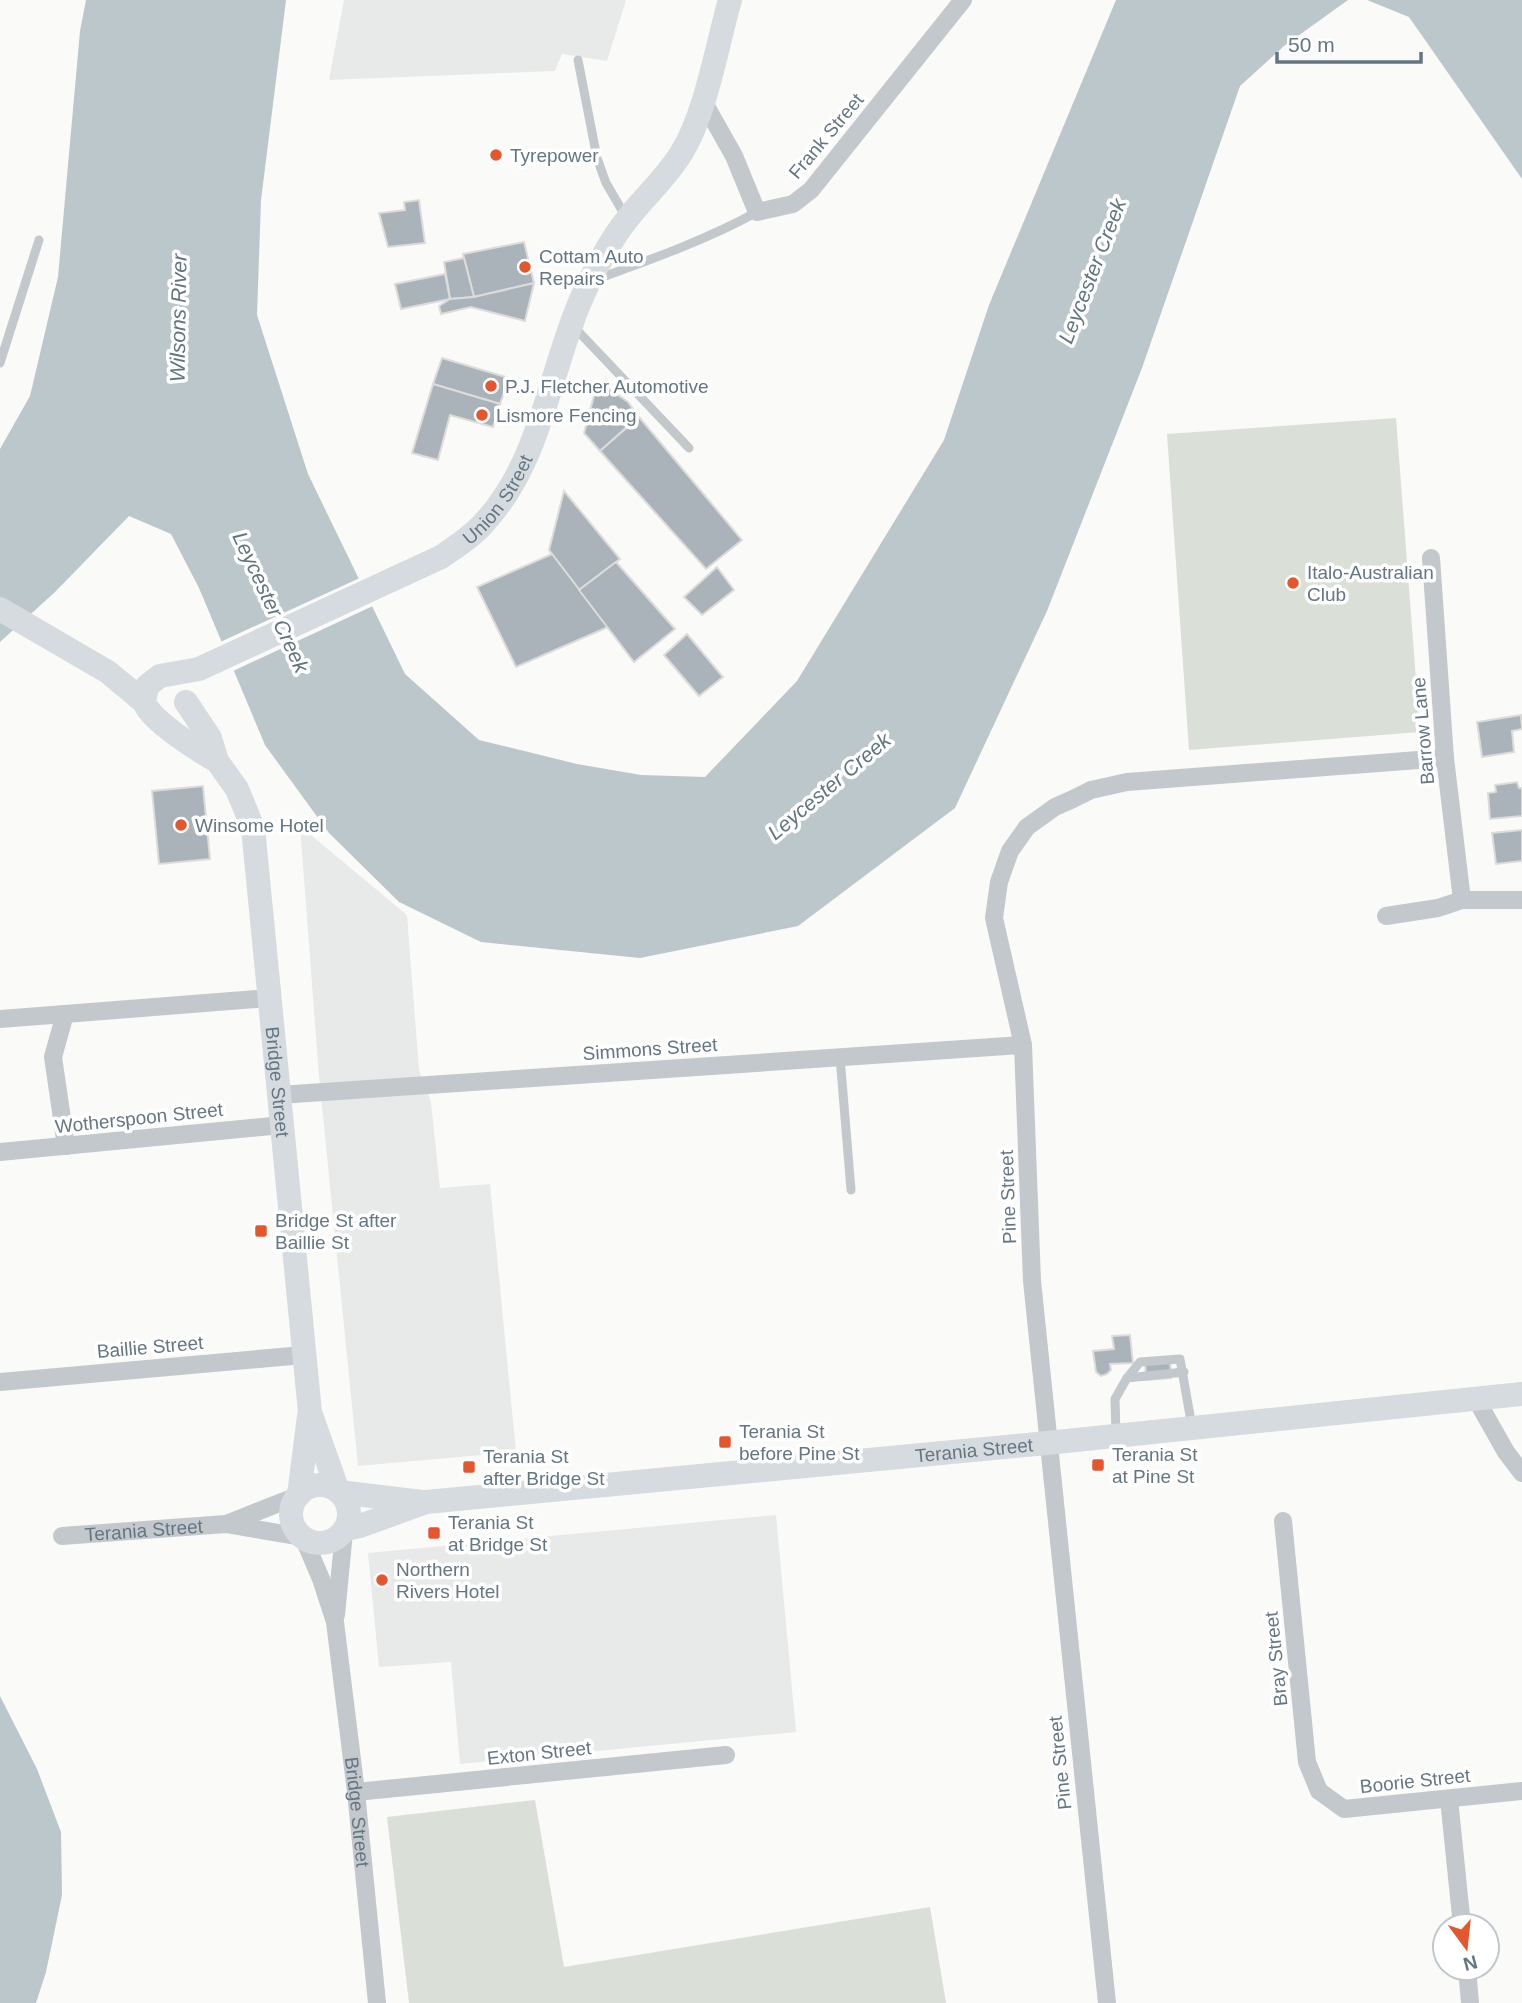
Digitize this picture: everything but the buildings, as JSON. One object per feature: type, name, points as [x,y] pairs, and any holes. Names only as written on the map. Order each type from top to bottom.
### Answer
[{"type":"main road","name":"Union Street","points":[[160,677],[199,668],[441,557],[483,524],[505,498],[524,463],[571,325],[589,282],[627,219],[672,168],[695,127],[730,0]]},
{"type":"main road","name":"Bridge Street","points":[[0,609],[108,672],[193,747],[217,761]]},
{"type":"main road","points":[[186,696],[178,680],[160,677],[144,691],[150,710],[163,719],[175,716],[184,708],[186,696],[199,668]]},
{"type":"main road","name":"Bridge Street","points":[[108,672],[160,677]]},
{"type":"main road","name":"Bridge Street","points":[[186,696],[210,738],[217,761],[237,789],[253,828],[310,1412],[339,1491]]},
{"type":"main road","name":"Terania Street","points":[[339,1491],[426,1502],[1047,1443],[1515,1394]]},
{"type":"main road","name":"Bridge Street","points":[[298,1496],[310,1412]]},
{"type":"main road","points":[[317,1485],[339,1491],[349,1510],[345,1530],[336,1539],[326,1543],[315,1543],[303,1538],[292,1521],[292,1508],[298,1496],[317,1485]]},
{"type":"main road","name":"Terania Street","points":[[345,1530],[426,1502]]},
{"type":"street","name":"Frank Street","points":[[757,212],[793,204],[811,190],[963,0]]},
{"type":"street","points":[[703,101],[734,156],[757,212]]},
{"type":"street","name":"Barrow Lane","points":[[1431,558],[1445,758],[1462,901]]},
{"type":"street","name":"Pine Street","points":[[1107,2003],[1032,1281],[1023,1045],[994,918],[999,882],[1010,851],[1027,827],[1055,807],[1091,790],[1127,782],[1445,758]]},
{"type":"street","points":[[1386,916],[1438,908],[1462,901],[1522,900]]},
{"type":"street","points":[[0,1019],[270,998]]},
{"type":"street","points":[[65,1014],[54,1057],[66,1146]]},
{"type":"street","name":"Simmons Street","points":[[279,1095],[1023,1045]]},
{"type":"street","name":"Wotherspoon Street","points":[[0,1152],[282,1125]]},
{"type":"street","name":"Baillie Street","points":[[0,1382],[303,1355]]},
{"type":"street","points":[[1476,1399],[1506,1452],[1522,1473]]},
{"type":"street","name":"Terania Street","points":[[226,1524],[298,1496]]},
{"type":"street","name":"Bray Street","points":[[1283,1521],[1307,1762],[1319,1791]]},
{"type":"street","name":"Terania Street","points":[[62,1536],[226,1524],[303,1538]]},
{"type":"street","name":"Bridge Street","points":[[335,1622],[345,1530]]},
{"type":"street","name":"Bridge Street","points":[[303,1538],[321,1579],[335,1622],[356,1792],[377,2003]]},
{"type":"street","name":"Exton Street","points":[[356,1792],[726,1755]]},
{"type":"street","name":"Boorie Street","points":[[1319,1791],[1344,1809],[1522,1791]]},
{"type":"street","points":[[1449,1799],[1461,1912]]},
{"type":"street","points":[[1469,1982],[1471,2003]]},
{"type":"lane","points":[[578,60],[597,159],[606,183],[627,219]]},
{"type":"lane","points":[[589,282],[721,232],[757,212]]},
{"type":"lane","points":[[0,363],[39,240]]},
{"type":"lane","points":[[571,325],[689,448]]},
{"type":"lane","points":[[840,1057],[851,1190]]},
{"type":"lane","points":[[1116,1436],[1115,1399],[1126,1378],[1140,1362],[1180,1359],[1193,1428]]},
{"type":"lane","points":[[1126,1378],[1184,1372]]},
{"type":"shaded area","points":[[344,0],[626,0],[607,61],[562,54],[555,71],[329,80]]},
{"type":"shaded area","name":"Italo-Australian Club","points":[[1396,418],[1420,732],[1189,750],[1167,434]]},
{"type":"shaded area","points":[[300,826],[407,915],[419,1070],[431,1102],[440,1188],[490,1184],[516,1452],[358,1466],[319,1076]]},
{"type":"shaded area","points":[[776,1515],[796,1732],[460,1764],[451,1662],[379,1667],[368,1553]]},
{"type":"shaded area","points":[[535,1800],[564,1967],[930,1907],[946,2003],[409,2003],[387,1817]]},
{"type":"water","points":[[86,0],[286,0],[261,200],[257,315],[308,474],[405,674],[479,740],[577,764],[641,775],[705,777],[797,681],[944,440],[989,305],[1116,0],[1348,0],[1284,46],[1240,86],[1142,368],[1047,611],[955,808],[798,926],[640,958],[481,942],[399,902],[329,833],[265,745],[199,588],[171,534],[129,516],[55,592],[0,642],[0,449],[30,396],[58,277],[80,31]]},
{"type":"water","points":[[1367,0],[1522,0],[1522,179],[1409,17]]},
{"type":"water","points":[[0,1696],[37,1769],[61,1832],[62,1895],[46,1972],[36,2003],[0,2003]]},
{"type":"pier","points":[[362,577],[375,605],[231,672],[218,643]]},
{"type":"place","name":"Tyrepower","points":[[496,155]]},
{"type":"place","name":"Cottam Auto Repairs","points":[[525,267]]},
{"type":"place","name":"P.J. Fletcher Automotive","points":[[491,386]]},
{"type":"place","name":"Lismore Fencing","points":[[482,415]]},
{"type":"place","name":"Italo-Australian Club","points":[[1293,583]]},
{"type":"place","name":"Winsome Hotel","points":[[181,825]]},
{"type":"place","name":"Bridge St after Baillie St","points":[[261,1231]]},
{"type":"place","name":"Terania St before Pine St","points":[[725,1442]]},
{"type":"place","name":"Terania St at Pine St","points":[[1098,1465]]},
{"type":"place","name":"Terania St after Bridge St","points":[[469,1467]]},
{"type":"place","name":"Terania St at Bridge St","points":[[434,1533]]},
{"type":"place","name":"Northern Rivers Hotel","points":[[382,1580]]},
{"type":"water label","name":"Leycester Creek","points":[[1092,271]]},
{"type":"water label","name":"Wilsons River","points":[[178,318]]},
{"type":"water label","name":"Leycester Creek","points":[[271,602]]},
{"type":"water label","name":"Leycester Creek","points":[[829,786]]}]
